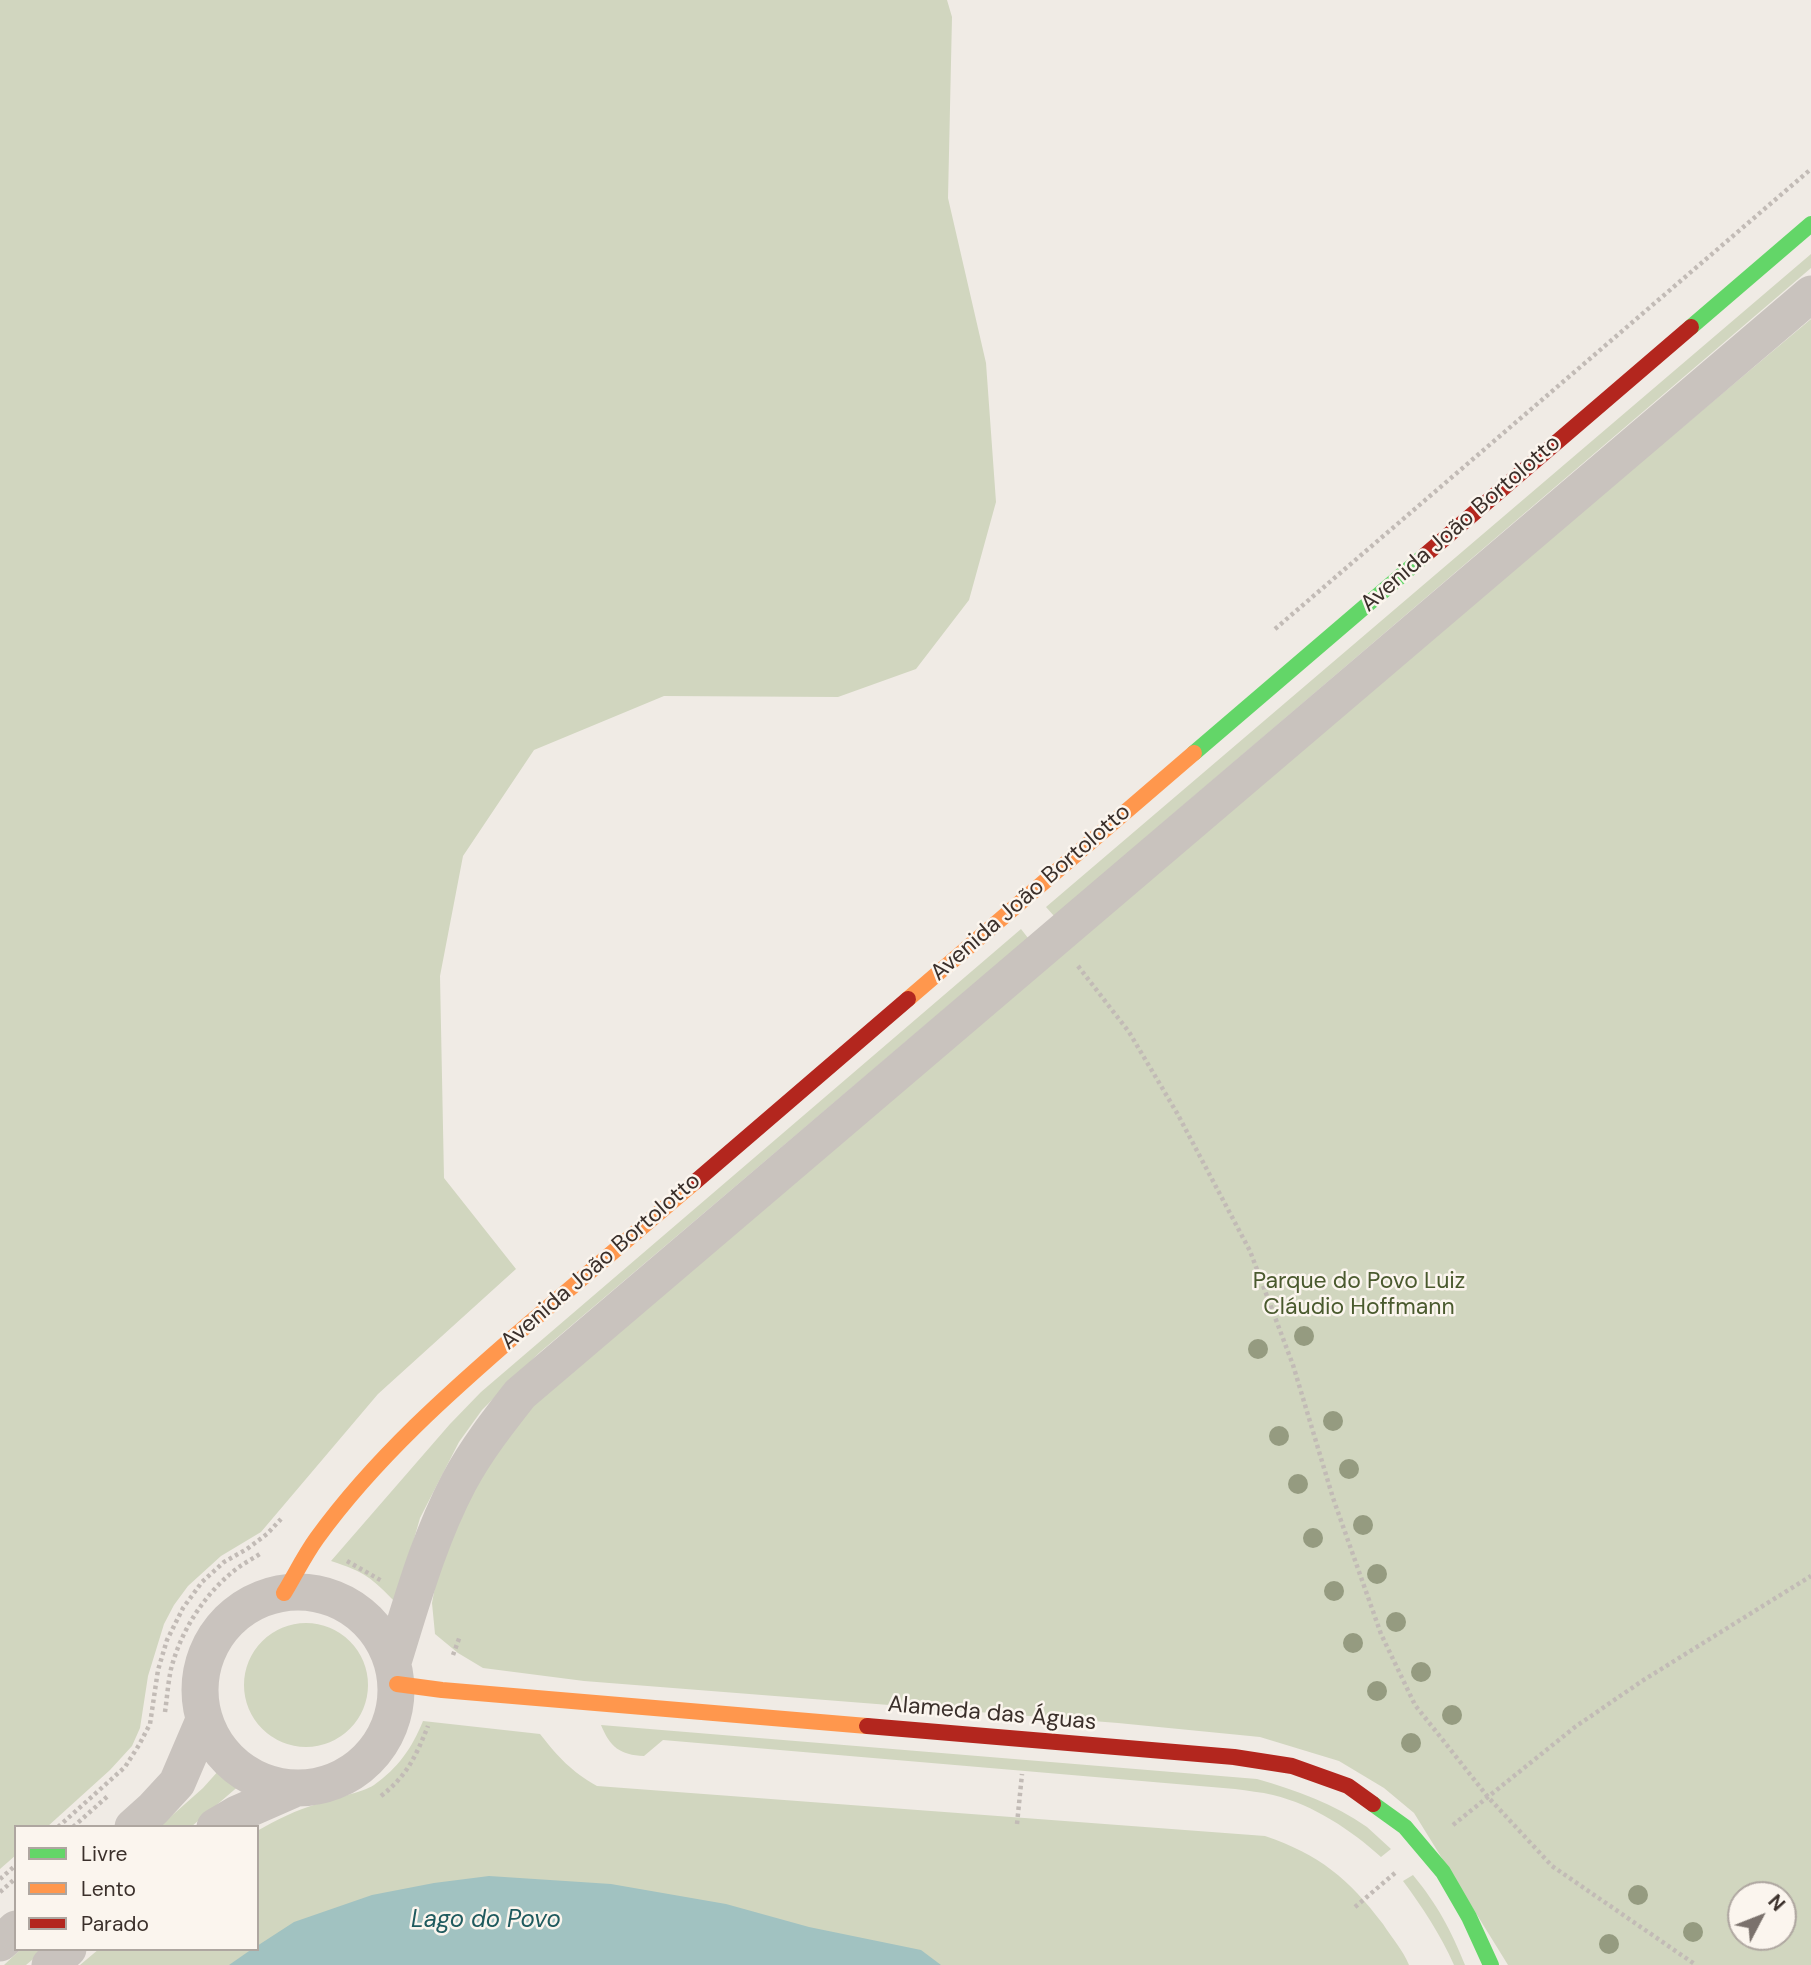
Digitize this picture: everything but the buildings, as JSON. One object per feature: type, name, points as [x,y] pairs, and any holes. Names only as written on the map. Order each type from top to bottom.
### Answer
[{"type":"street","name":"Avenida João Bortolotto","points":[[284,1593],[316,1538],[406,1434],[480,1366],[1811,224]]},
{"type":"street","name":"Avenida João Bortolotto","points":[[395,1673],[414,1595],[438,1528],[460,1480],[488,1435],[520,1394],[1811,294]]},
{"type":"street","points":[[284,1593],[322,1595],[357,1611],[384,1642],[395,1673],[394,1717],[380,1747],[356,1771],[327,1786],[293,1789],[261,1782],[233,1764],[212,1738],[200,1702],[201,1674],[210,1647],[220,1630],[248,1605],[284,1593]]},
{"type":"street","name":"Alameda das Águas","points":[[395,1673],[442,1690],[1234,1757],[1292,1766],[1348,1786],[1405,1827],[1443,1872],[1469,1917],[1491,1965]]},
{"type":"street","points":[[135,1825],[177,1783],[204,1720]]},
{"type":"street","points":[[218,1825],[293,1789]]},
{"type":"street","points":[[0,1942],[14,1931]]},
{"type":"street","points":[[50,1965],[66,1951]]},
{"type":"path","points":[[1054,939],[1129,1032],[1177,1113],[1250,1251],[1293,1365],[1333,1498],[1381,1634],[1415,1704],[1488,1797],[1552,1866],[1696,1965]]},
{"type":"path","points":[[316,1538],[337,1555],[400,1591],[414,1595]]},
{"type":"path","points":[[1355,1908],[1575,1727],[1811,1576]]},
{"type":"path","points":[[0,1879],[14,1867]]},
{"type":"path","points":[[0,1892],[14,1880]]},
{"type":"green space","points":[[0,0],[947,0],[952,17],[948,198],[986,363],[996,502],[969,600],[916,669],[838,697],[664,696],[534,750],[463,856],[440,976],[444,1178],[516,1269],[378,1394],[261,1532],[221,1556],[188,1586],[164,1624],[148,1676],[140,1728],[132,1746],[110,1770],[49,1825],[14,1825],[14,1857],[0,1869]]},
{"type":"green space","points":[[1811,254],[1811,268],[1054,916],[1046,907]]},
{"type":"green space","name":"Parque do Povo Luiz Cláudio Hoffmann","points":[[1811,319],[1811,1965],[1508,1965],[1414,1813],[1384,1788],[1339,1761],[1260,1737],[1118,1723],[584,1681],[483,1668],[458,1653],[435,1634],[432,1603],[437,1576],[457,1520],[491,1456],[535,1402],[1480,597]]},
{"type":"green space","points":[[1021,929],[1028,938],[539,1353],[482,1410],[459,1442],[420,1518],[396,1603],[367,1577],[331,1561],[481,1392]]},
{"type":"green space","points":[[306,1623],[330,1627],[350,1641],[364,1661],[368,1685],[364,1709],[350,1729],[330,1743],[306,1747],[282,1743],[262,1729],[248,1709],[244,1685],[248,1661],[262,1641],[282,1627]]},
{"type":"green space","points":[[423,1721],[540,1734],[566,1763],[597,1786],[1265,1836],[1302,1851],[1345,1881],[1383,1924],[1409,1965],[80,1965],[97,1951],[259,1951],[259,1830],[301,1809],[374,1785],[390,1772],[414,1740]]},
{"type":"green space","points":[[601,1725],[1257,1779],[1300,1793],[1341,1811],[1367,1827],[1391,1849],[1381,1857],[1357,1837],[1317,1812],[1288,1799],[1259,1792],[663,1740],[644,1756],[622,1752],[608,1739]]},
{"type":"green space","points":[[220,1769],[241,1784],[193,1825],[161,1825]]},
{"type":"green space","points":[[1413,1875],[1443,1918],[1465,1965],[1454,1965],[1431,1922],[1403,1881]]},
{"type":"green space","points":[[19,1951],[43,1951],[26,1965],[4,1965]]},
{"type":"water","name":"Lago do Povo","points":[[489,1876],[611,1884],[726,1904],[809,1927],[921,1950],[941,1965],[229,1965],[249,1951],[259,1951],[259,1945],[294,1922],[372,1895]]},
{"type":"traffic: fast","points":[[1691,327],[1811,224]]},
{"type":"traffic: fast","points":[[1194,753],[1424,556]]},
{"type":"traffic: fast","points":[[1373,1804],[1405,1827],[1443,1872],[1469,1917],[1491,1965]]},
{"type":"traffic: slow","points":[[908,999],[1194,753]]},
{"type":"traffic: slow","points":[[284,1593],[312,1545],[389,1453],[497,1351],[695,1182]]},
{"type":"traffic: slow","points":[[397,1684],[867,1726]]},
{"type":"traffic: jam","points":[[1424,556],[1691,327]]},
{"type":"traffic: jam","points":[[695,1182],[908,999]]},
{"type":"traffic: jam","points":[[867,1726],[1234,1757],[1292,1766],[1348,1786],[1373,1804]]}]
